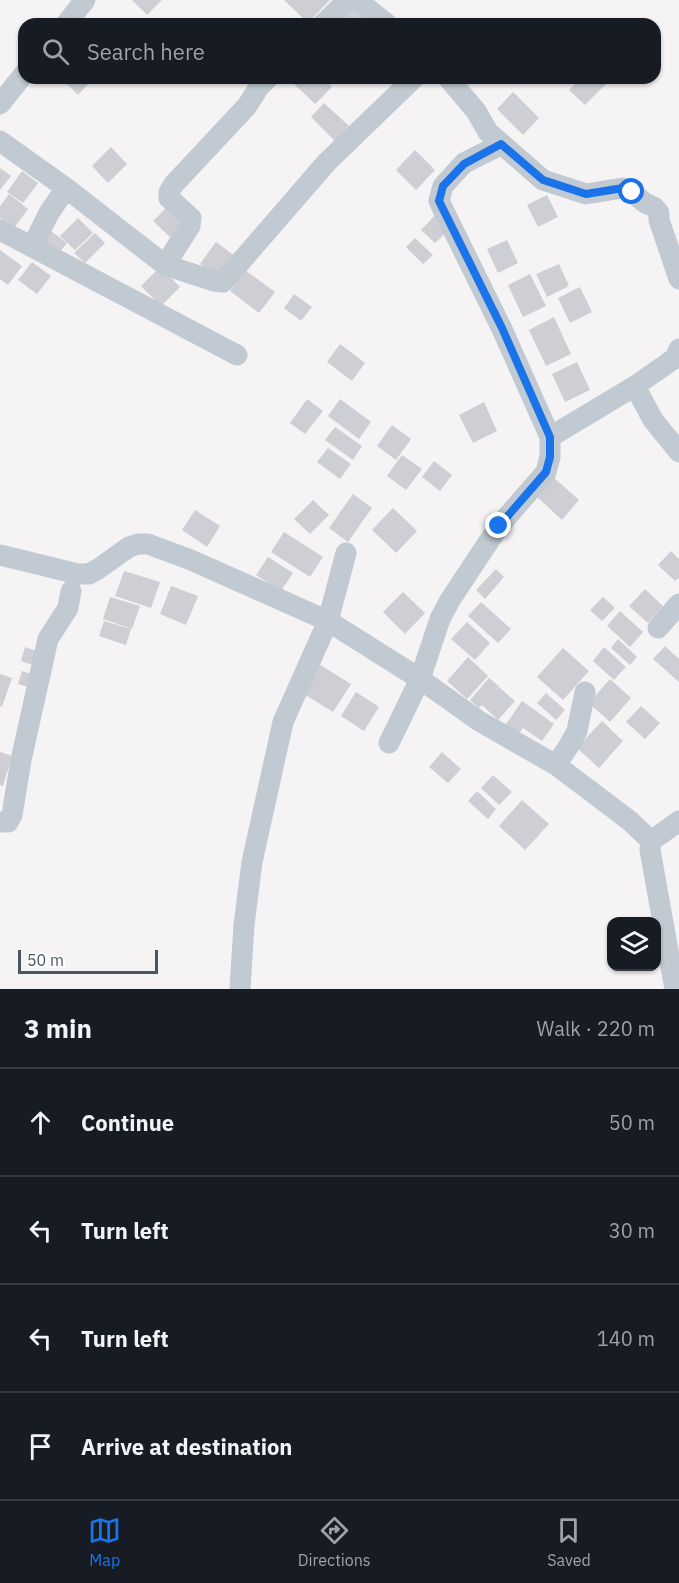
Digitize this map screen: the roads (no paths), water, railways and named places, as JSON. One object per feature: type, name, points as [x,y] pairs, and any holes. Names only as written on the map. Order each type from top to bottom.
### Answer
[{"type":"street","points":[[71,18],[86,0]]},
{"type":"street","points":[[329,18],[348,0]]},
{"type":"street","points":[[357,0],[380,18]]},
{"type":"street","points":[[0,104],[18,82]]},
{"type":"street","points":[[165,265],[190,225],[191,218],[169,198],[169,192],[247,106],[262,84]]},
{"type":"street","points":[[0,141],[66,188],[165,265],[223,282],[327,162],[408,84]]},
{"type":"street","points":[[453,84],[476,111],[488,132],[543,180],[586,194],[623,188],[654,207],[658,213],[679,279]]},
{"type":"street","points":[[389,743],[420,679],[440,619],[450,600],[499,526],[546,472],[550,457],[550,437],[502,328],[439,201],[443,186],[464,164],[501,144]]},
{"type":"street","points":[[32,247],[49,213],[66,188]]},
{"type":"street","points":[[0,230],[237,355]]},
{"type":"street","points":[[550,437],[635,386],[675,358],[679,349]]},
{"type":"street","points":[[635,386],[653,420],[679,452]]},
{"type":"street","points":[[0,555],[78,574],[89,574],[129,547],[138,544],[148,544],[191,560],[328,621],[420,679],[479,721],[556,765],[630,821],[651,841]]},
{"type":"street","points":[[240,989],[239,975],[252,862],[283,722],[328,621],[346,553]]},
{"type":"street","points":[[0,822],[8,822],[12,815],[21,760],[48,639],[68,608],[72,591]]},
{"type":"street","points":[[658,628],[679,604]]},
{"type":"street","points":[[556,765],[577,731],[585,692]]},
{"type":"street","points":[[675,989],[650,850],[651,841],[679,821]]}]
